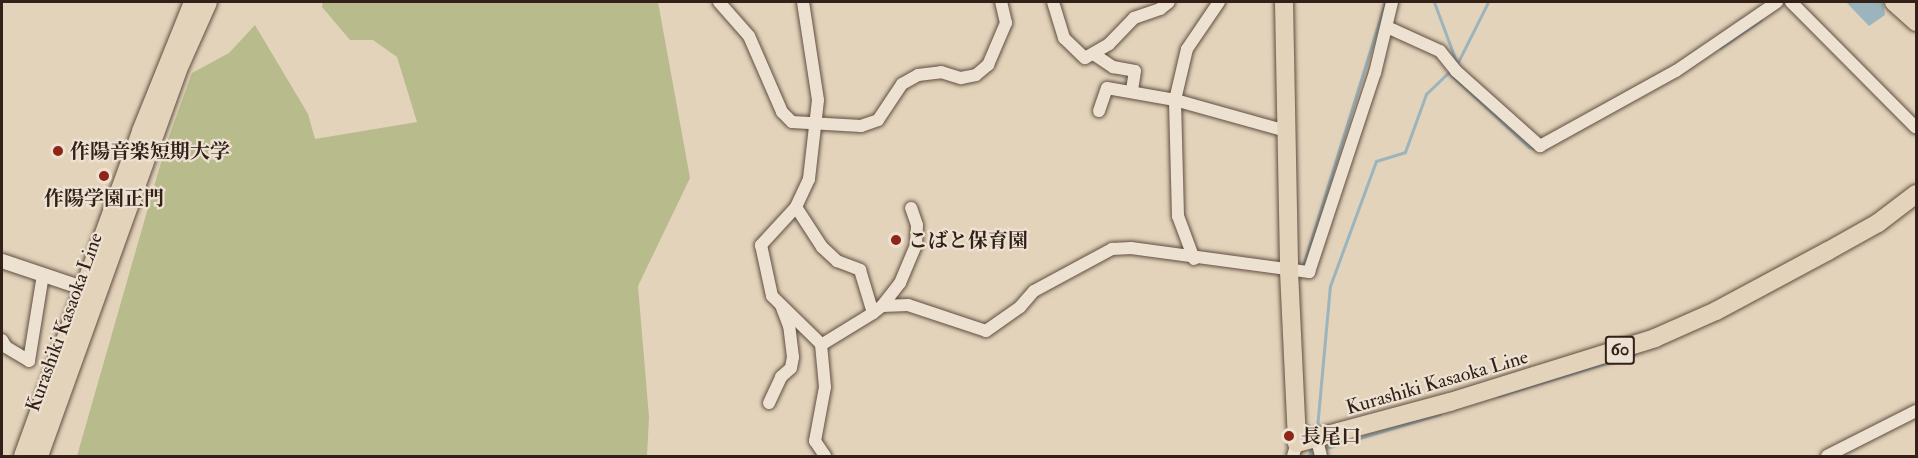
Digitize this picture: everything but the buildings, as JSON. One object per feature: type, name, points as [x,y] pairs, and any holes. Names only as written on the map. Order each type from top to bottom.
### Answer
[{"type":"main road","name":"Kurashiki Kasaoka Line","points":[[39,456],[91,291],[193,2]]},
{"type":"main road","name":"Kurashiki Kasaoka Line","points":[[23,456],[180,65],[208,2]]},
{"type":"main road","name":"Kurashiki Kasaoka Line","points":[[1284,2],[1286,131],[1297,272],[1295,450],[1319,449],[1655,338],[1716,311],[1878,223],[1917,194]]},
{"type":"main road","points":[[1894,2],[1917,22]]},
{"type":"street","points":[[719,2],[749,36],[782,112],[792,122],[861,126],[878,120],[902,84],[918,75],[940,72],[961,78],[976,75],[988,65],[999,45],[1006,23],[1001,2]]},
{"type":"street","points":[[803,2],[818,100],[810,179],[796,207],[761,245],[767,282],[772,296],[821,345],[825,387],[815,441],[825,456]]},
{"type":"street","points":[[1053,2],[1064,38],[1085,58],[1095,54],[1134,18],[1160,9],[1169,2]]},
{"type":"street","points":[[1194,259],[1178,216],[1175,100],[1187,49],[1219,2]]},
{"type":"street","points":[[878,309],[908,305],[986,331],[1020,307],[1034,291],[1105,251],[1131,248],[1194,259],[1309,273],[1387,29],[1392,2]]},
{"type":"street","points":[[1374,27],[1387,29],[1427,43],[1540,146],[1676,71],[1777,2]]},
{"type":"street","points":[[1791,2],[1917,128]]},
{"type":"street","points":[[1095,54],[1113,68],[1135,71],[1132,91]]},
{"type":"street","points":[[1099,111],[1107,88],[1121,93],[1132,91],[1175,100],[1286,131]]},
{"type":"street","points":[[796,207],[822,247],[837,261],[860,270],[878,309]]},
{"type":"street","points":[[821,345],[878,309],[900,283],[916,244],[916,225],[911,208]]},
{"type":"street","points":[[2,261],[91,291]]},
{"type":"street","points":[[2,340],[6,347],[29,361],[43,275]]},
{"type":"street","points":[[769,403],[781,377],[791,368],[794,349],[781,305]]},
{"type":"street","points":[[1827,456],[1917,411]]},
{"type":"green space","points":[[323,2],[658,2],[690,178],[638,286],[649,417],[647,456],[77,456],[166,145],[192,73],[229,53],[255,25],[308,114],[315,139],[417,122],[397,57],[373,40],[350,40],[322,7]]},
{"type":"water","points":[[1846,2],[1883,2],[1885,15],[1869,26]]},
{"type":"waterway","points":[[1302,269],[1385,2]]},
{"type":"waterway","points":[[1434,2],[1457,64]]},
{"type":"waterway","points":[[1457,64],[1488,2]]},
{"type":"waterway","points":[[1720,48],[1761,20]]},
{"type":"waterway","points":[[1304,424],[1317,428],[1330,286],[1376,161],[1405,152],[1426,94],[1450,71]]},
{"type":"waterway","points":[[1449,73],[1529,147],[1539,150]]},
{"type":"waterway","points":[[1498,396],[1635,354]]},
{"type":"waterway","points":[[1323,449],[1440,414]]},
{"type":"waterway","points":[[1310,450],[1310,456]]},
{"type":"waterway","points":[[1306,456],[1317,451]]},
{"type":"place","name":"作陽音楽短期大学","points":[[58,151]]},
{"type":"place","name":"作陽学園正門","points":[[104,176]]},
{"type":"place","name":"こばと保育園","points":[[896,240]]},
{"type":"place","name":"長尾口","points":[[1289,436]]}]
